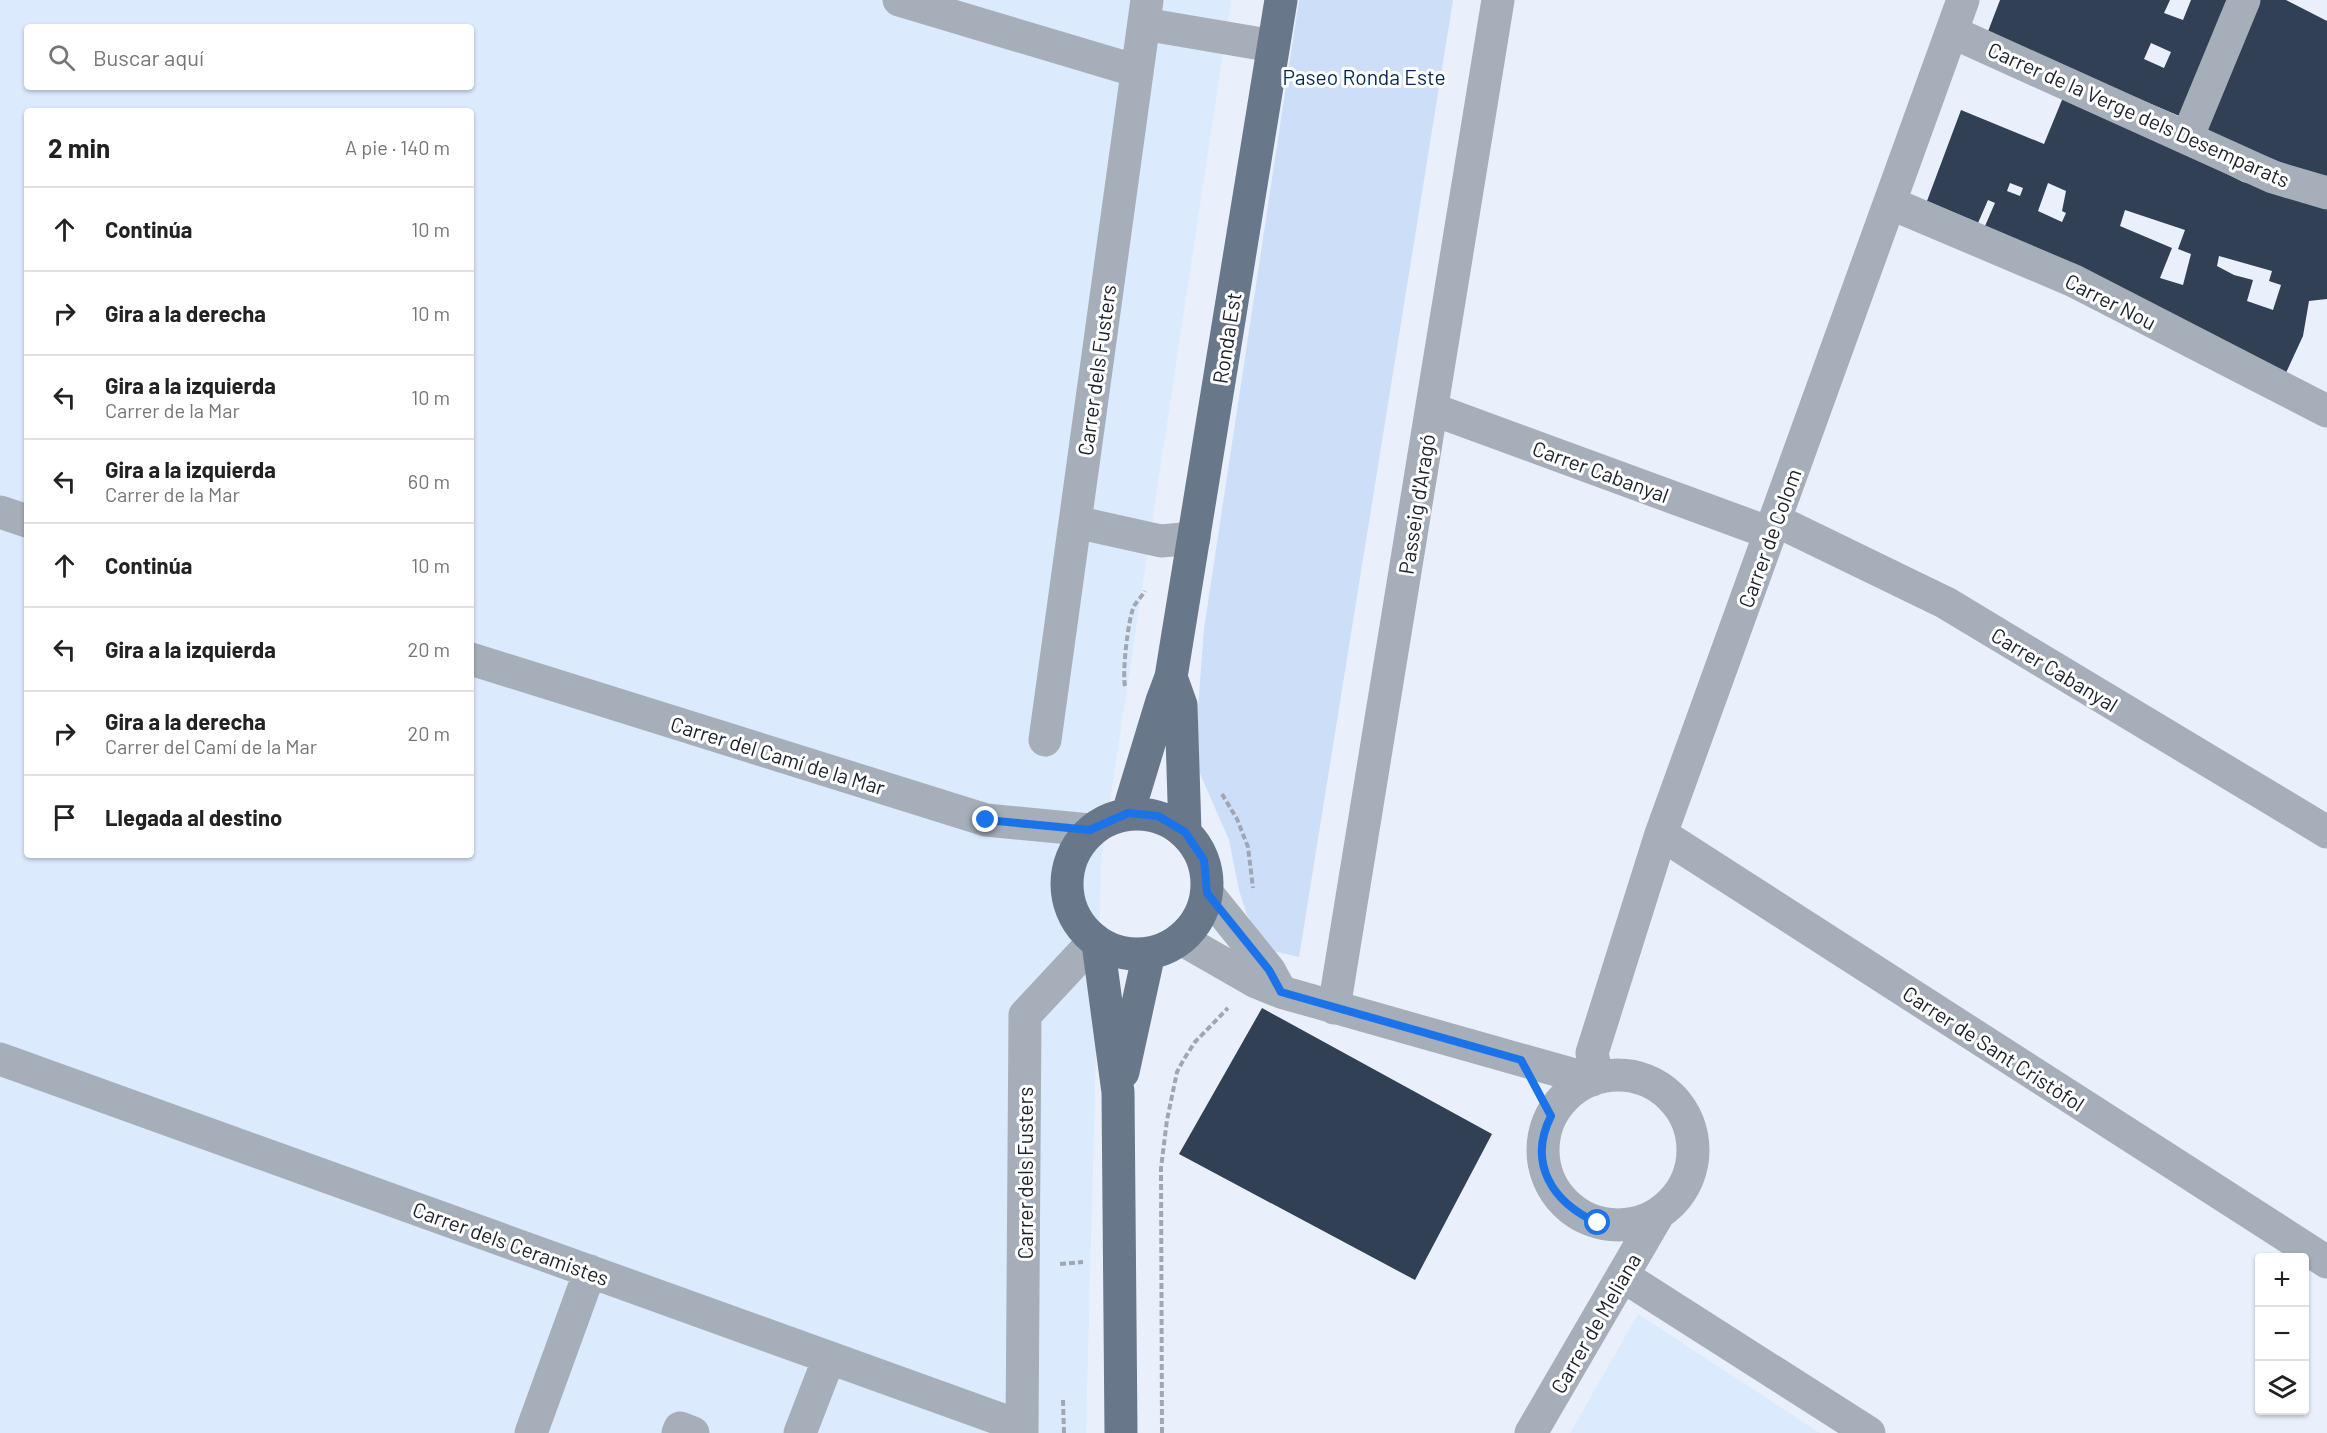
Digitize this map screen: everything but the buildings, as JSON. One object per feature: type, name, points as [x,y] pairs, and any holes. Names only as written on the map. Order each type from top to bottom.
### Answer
[{"type":"main road","name":"Ronda Est","points":[[1128,813],[1162,701],[1172,677],[1281,0]]},
{"type":"main road","name":"Ronda Est","points":[[1172,677],[1181,705],[1185,832]]},
{"type":"main road","points":[[1128,813],[1158,816],[1185,832],[1204,860],[1207,893],[1199,918],[1182,939],[1149,953],[1122,953],[1096,941],[1070,910],[1068,864],[1090,830],[1128,813]]},
{"type":"main road","points":[[1096,941],[1118,1092],[1121,1433]]},
{"type":"main road","points":[[1118,1092],[1149,953]]},
{"type":"street","points":[[899,0],[1137,71]]},
{"type":"street","name":"Passeig d'Aragó","points":[[1334,1008],[1498,0]]},
{"type":"street","name":"Carrer de Colom","points":[[1597,1079],[1592,1053],[1661,834],[1963,0]]},
{"type":"street","points":[[2187,138],[2244,0]]},
{"type":"street","points":[[1145,12],[1274,46]]},
{"type":"street","name":"Carrer dels Fusters","points":[[1046,740],[1145,12]]},
{"type":"street","name":"Carrer de la Verge dels Desemparats","points":[[1952,32],[2273,177],[2327,193]]},
{"type":"street","name":"Carrer Nou","points":[[1890,203],[2074,281],[2327,411]]},
{"type":"street","name":"Carrer Cabanyal","points":[[1432,409],[1773,526],[1946,603],[2327,832]]},
{"type":"street","points":[[0,512],[24,520]]},
{"type":"street","points":[[1075,522],[1161,542],[1194,538]]},
{"type":"street","name":"Carrer del Camí de la Mar","points":[[474,660],[986,820],[1090,830]]},
{"type":"street","name":"Carrer de Sant Cristòfol","points":[[1661,834],[2327,1262]]},
{"type":"street","points":[[1207,893],[1269,970],[1281,992]]},
{"type":"street","points":[[1182,939],[1256,982],[1281,992],[1521,1060],[1597,1079]]},
{"type":"street","name":"Carrer dels Fusters","points":[[1022,1430],[1025,1015],[1096,941]]},
{"type":"street","name":"Carrer dels Ceramistes","points":[[0,1059],[590,1271],[1022,1430]]},
{"type":"street","points":[[1521,1060],[1551,1116]]},
{"type":"street","points":[[1624,1076],[1648,1082],[1669,1095],[1684,1115],[1692,1139],[1692,1160],[1687,1181],[1675,1198],[1659,1213],[1640,1222],[1619,1225],[1598,1223],[1578,1214],[1559,1198],[1546,1177],[1542,1152],[1546,1127],[1551,1116],[1557,1105],[1576,1088],[1597,1079],[1624,1076]]},
{"type":"street","name":"Carrer de Meliana","points":[[1531,1433],[1659,1213]]},
{"type":"street","points":[[531,1433],[590,1271]]},
{"type":"street","points":[[1623,1276],[1869,1433]]},
{"type":"street","points":[[801,1433],[829,1358]]},
{"type":"street","points":[[678,1433],[680,1428],[693,1433]]},
{"type":"shaded area","points":[[0,0],[1231,0],[1101,861],[1086,1433],[0,1433]]},
{"type":"shaded area","points":[[1638,1314],[1820,1433],[1570,1433]]},
{"type":"green space","name":"Paseo Ronda Este","points":[[1299,0],[1453,0],[1299,957],[1265,949],[1247,915],[1239,890],[1229,840],[1198,769],[1198,708],[1204,629]]},
{"type":"route","points":[[986,820],[1090,830],[1128,813],[1158,816],[1185,832],[1204,860],[1207,893],[1269,970],[1281,992],[1521,1060],[1551,1116],[1546,1127],[1542,1152],[1546,1177],[1559,1198],[1578,1214],[1598,1223]]}]
